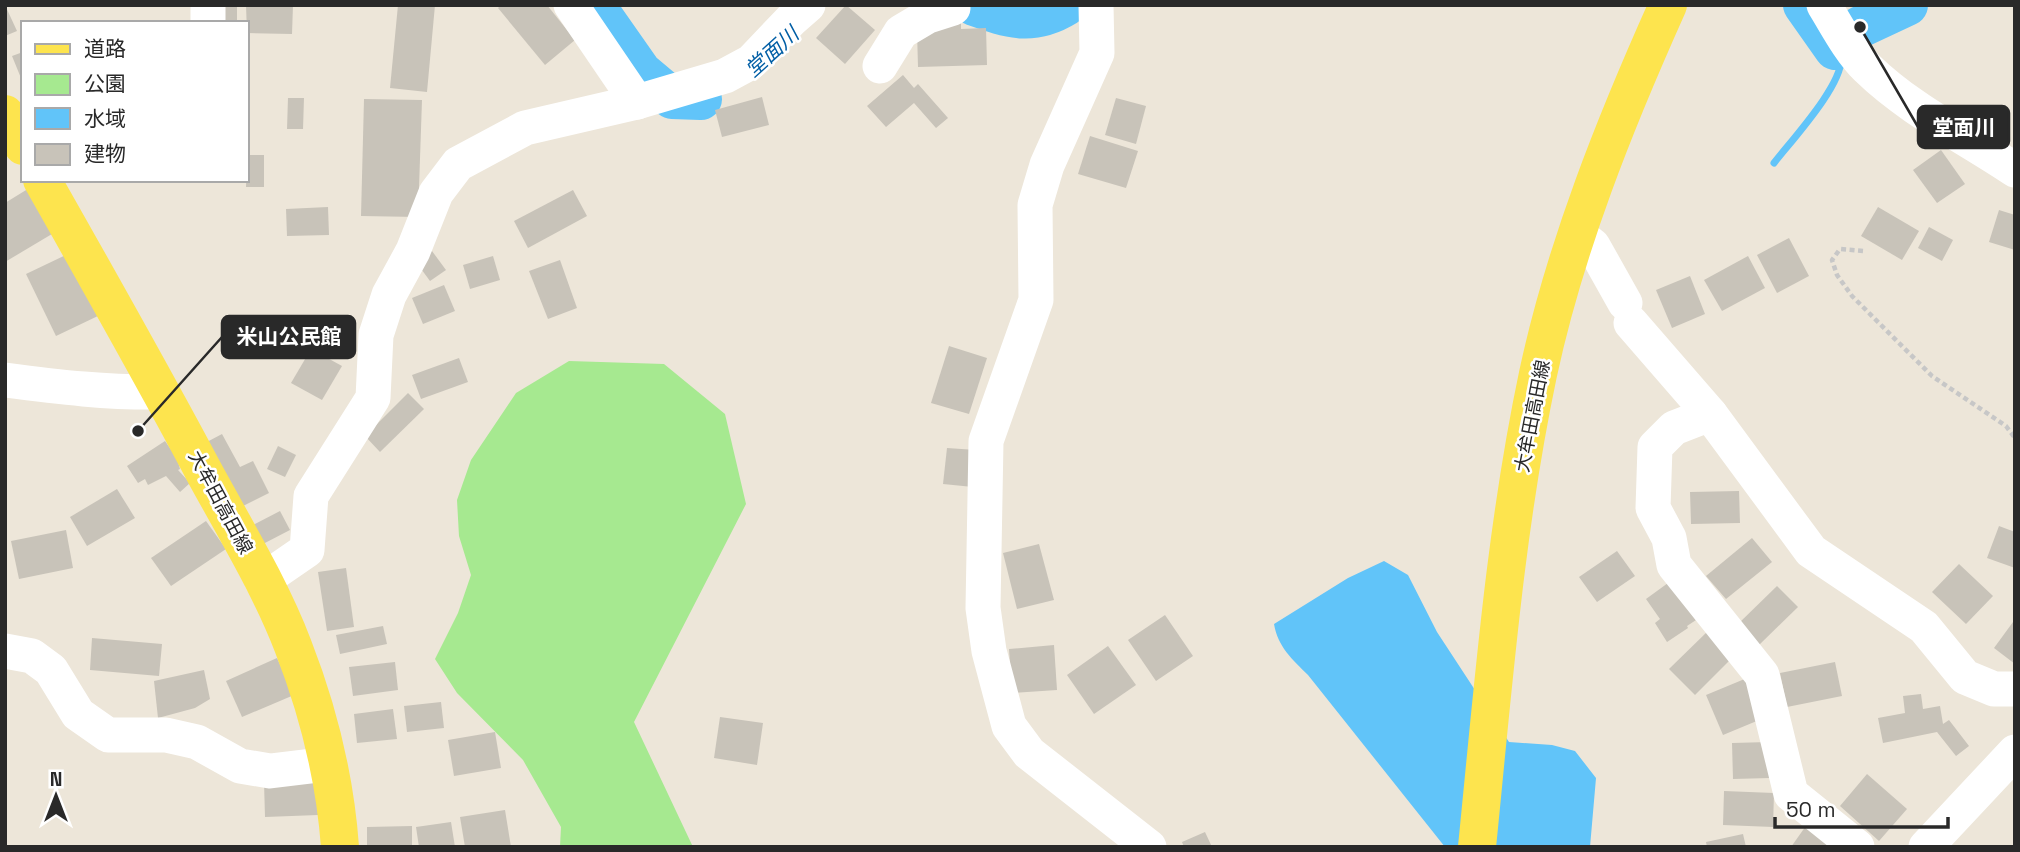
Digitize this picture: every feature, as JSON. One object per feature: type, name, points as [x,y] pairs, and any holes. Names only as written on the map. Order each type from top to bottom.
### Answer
[{"type":"main road","name":"大牟田高田線","points":[[1477,847],[1505,568],[1538,373],[1576,233],[1642,63],[1668,5]]},
{"type":"main road","points":[[5,114],[21,142]]},
{"type":"main road","name":"大牟田高田線","points":[[43,182],[162,392],[293,645],[316,712],[328,764],[340,847]]},
{"type":"street","points":[[571,5],[637,102]]},
{"type":"street","points":[[262,581],[307,550],[311,496],[373,398],[376,335],[389,295],[414,251],[436,193],[458,164],[525,128],[637,102],[725,76],[751,62],[808,5]]},
{"type":"street","points":[[880,66],[901,32],[928,16],[953,8],[952,5]]},
{"type":"street","points":[[1096,5],[1097,53],[1047,165],[1035,205],[1036,300],[986,441],[983,608],[989,651],[1009,726],[1029,753],[1149,847]]},
{"type":"street","points":[[1836,25],[1866,67],[1903,98],[2015,170]]},
{"type":"street","points":[[1576,233],[1593,246],[1628,313],[1710,414],[1811,551],[1924,627],[1965,677],[1994,689],[2015,689]]},
{"type":"street","points":[[5,380],[70,389],[162,392]]},
{"type":"street","points":[[1710,414],[1674,428],[1655,447],[1653,508],[1670,538],[1674,565],[1762,675],[1791,794],[1857,847]]},
{"type":"street","points":[[5,651],[32,656],[51,670],[78,714],[108,734],[166,734],[197,742],[240,766],[270,771],[328,764]]},
{"type":"street","points":[[1926,847],[2015,752]]},
{"type":"path","points":[[1863,251],[1840,249],[1832,260],[1837,275],[1852,296],[1932,376],[2006,426],[2015,438]]},
{"type":"green space","points":[[569,361],[664,364],[725,414],[746,504],[634,722],[693,847],[560,847],[561,827],[523,760],[457,693],[435,659],[458,613],[471,575],[459,536],[457,500],[471,460],[516,393]]},
{"type":"water","points":[[1384,561],[1408,575],[1437,632],[1509,742],[1552,745],[1575,751],[1596,778],[1590,847],[1445,847],[1287,652],[1274,624],[1348,578]]},
{"type":"building","points":[[5,5],[17,31],[5,36]]},
{"type":"building","points":[[224,5],[237,5],[237,21],[224,21]]},
{"type":"building","points":[[246,5],[293,5],[292,34],[248,33]]},
{"type":"building","points":[[398,5],[435,5],[427,92],[390,88]]},
{"type":"building","points":[[501,5],[547,5],[575,40],[545,65],[498,8]]},
{"type":"building","points":[[846,5],[875,30],[845,64],[816,38]]},
{"type":"building","points":[[961,20],[961,29],[986,28],[987,65],[918,67],[917,31]]},
{"type":"building","points":[[21,53],[21,78],[12,56]]},
{"type":"building","points":[[903,75],[914,88],[918,84],[948,118],[936,128],[914,103],[886,127],[867,106]]},
{"type":"building","points":[[762,97],[769,125],[722,137],[715,110]]},
{"type":"building","points":[[288,98],[304,98],[303,129],[287,129]]},
{"type":"building","points":[[1116,98],[1146,106],[1136,144],[1105,135]]},
{"type":"building","points":[[364,99],[422,100],[418,217],[361,216]]},
{"type":"building","points":[[1090,136],[1138,151],[1126,188],[1078,174]]},
{"type":"building","points":[[1941,150],[1965,184],[1937,203],[1913,170]]},
{"type":"building","points":[[248,155],[264,155],[264,187],[246,187]]},
{"type":"building","points":[[31,187],[57,231],[5,262],[5,203]]},
{"type":"building","points":[[573,190],[587,216],[528,248],[514,221]]},
{"type":"building","points":[[328,207],[329,235],[287,236],[286,209]]},
{"type":"building","points":[[1878,207],[1919,231],[1902,260],[1861,236]]},
{"type":"building","points":[[1999,210],[2015,215],[2015,250],[1989,242]]},
{"type":"building","points":[[1929,227],[1953,240],[1942,261],[1918,248]]},
{"type":"building","points":[[1789,238],[1809,276],[1777,293],[1757,255]]},
{"type":"building","points":[[432,251],[446,270],[430,281],[416,262]]},
{"type":"building","points":[[70,253],[100,315],[56,336],[26,274]]},
{"type":"building","points":[[493,256],[500,280],[470,289],[463,265]]},
{"type":"building","points":[[1748,256],[1765,288],[1722,311],[1704,280]]},
{"type":"building","points":[[560,260],[577,308],[548,319],[529,271]]},
{"type":"building","points":[[1690,276],[1705,314],[1672,328],[1656,290]]},
{"type":"building","points":[[444,285],[455,311],[423,324],[412,298]]},
{"type":"building","points":[[949,346],[987,358],[969,414],[931,403]]},
{"type":"building","points":[[311,349],[342,366],[322,400],[291,383]]},
{"type":"building","points":[[459,358],[468,382],[421,399],[412,375]]},
{"type":"building","points":[[408,393],[424,409],[380,452],[365,436]]},
{"type":"building","points":[[222,434],[240,467],[253,461],[269,493],[239,508],[205,443]]},
{"type":"building","points":[[165,441],[177,458],[178,470],[190,483],[180,492],[166,476],[148,485],[145,479],[138,483],[127,466]]},
{"type":"building","points":[[278,446],[296,455],[285,477],[267,469]]},
{"type":"building","points":[[947,448],[976,450],[973,487],[943,484]]},
{"type":"building","points":[[117,489],[135,518],[87,546],[70,517]]},
{"type":"building","points":[[1739,491],[1740,523],[1691,524],[1690,492]]},
{"type":"building","points":[[280,511],[290,530],[261,545],[251,526]]},
{"type":"building","points":[[206,521],[226,549],[171,586],[151,558]]},
{"type":"building","points":[[1999,526],[2015,532],[2015,568],[1987,558]]},
{"type":"building","points":[[66,530],[73,568],[19,579],[11,541]]},
{"type":"building","points":[[1752,538],[1772,562],[1726,599],[1706,576]]},
{"type":"building","points":[[1039,544],[1054,600],[1017,609],[1003,553]]},
{"type":"building","points":[[1617,551],[1635,576],[1597,602],[1579,577]]},
{"type":"building","points":[[1959,564],[1993,596],[1966,624],[1932,592]]},
{"type":"building","points":[[346,568],[354,627],[327,631],[318,572]]},
{"type":"building","points":[[1668,583],[1696,620],[1667,642],[1655,623],[1660,619],[1646,599]]},
{"type":"building","points":[[1777,586],[1798,607],[1758,646],[1737,625]]},
{"type":"building","points":[[1165,615],[1193,656],[1156,681],[1128,640]]},
{"type":"building","points":[[2013,622],[2015,623],[2015,664],[1994,648]]},
{"type":"building","points":[[383,626],[387,644],[340,654],[336,635]]},
{"type":"building","points":[[1709,630],[1735,655],[1695,695],[1669,669]]},
{"type":"building","points":[[92,638],[162,644],[159,676],[90,670]]},
{"type":"building","points":[[1054,645],[1057,690],[1012,693],[1009,649]]},
{"type":"building","points":[[1108,646],[1136,685],[1094,714],[1067,675]]},
{"type":"building","points":[[277,658],[294,695],[242,717],[226,681]]},
{"type":"building","points":[[395,662],[398,690],[353,696],[349,667]]},
{"type":"building","points":[[1835,662],[1842,696],[1787,707],[1780,673]]},
{"type":"building","points":[[204,670],[210,699],[195,708],[158,718],[154,681]]},
{"type":"building","points":[[1747,678],[1764,718],[1723,735],[1706,695]]},
{"type":"building","points":[[1921,694],[1923,709],[1940,706],[1943,724],[1949,720],[1969,746],[1956,756],[1937,732],[1883,743],[1878,718],[1905,713],[1903,696]]},
{"type":"building","points":[[441,702],[444,728],[407,732],[404,706]]},
{"type":"building","points":[[393,709],[397,739],[357,743],[354,714]]},
{"type":"building","points":[[720,717],[763,723],[757,765],[714,758]]},
{"type":"building","points":[[495,732],[501,768],[454,776],[448,740]]},
{"type":"building","points":[[1769,742],[1770,778],[1733,779],[1732,743]]},
{"type":"building","points":[[1867,774],[1907,809],[1879,841],[1840,806]]},
{"type":"building","points":[[317,780],[318,815],[265,817],[264,782]]},
{"type":"building","points":[[1724,791],[1774,793],[1773,827],[1723,825]]},
{"type":"building","points":[[505,810],[511,847],[465,847],[460,817]]},
{"type":"building","points":[[451,822],[455,847],[419,847],[416,827]]},
{"type":"building","points":[[1808,823],[1840,847],[1791,847]]},
{"type":"building","points":[[412,826],[412,847],[367,847],[367,827]]},
{"type":"building","points":[[1205,832],[1212,847],[1184,847],[1182,842]]},
{"type":"building","points":[[1743,834],[1746,847],[1707,847],[1706,842]]},
{"type":"waterway","name":"堂面川","points":[[594,5],[641,72],[672,98],[701,99]]},
{"type":"waterway","name":"堂面川","points":[[974,5],[1020,17],[1042,16],[1066,5]]},
{"type":"waterway","name":"堂面川","points":[[1804,5],[1835,49],[1860,27],[1907,5]]},
{"type":"waterway","points":[[1774,163],[1826,97],[1840,68],[1841,57]]},
{"type":"place","name":"堂面川","points":[[1860,27]]},
{"type":"place","name":"米山公民館","points":[[138,431]]}]
